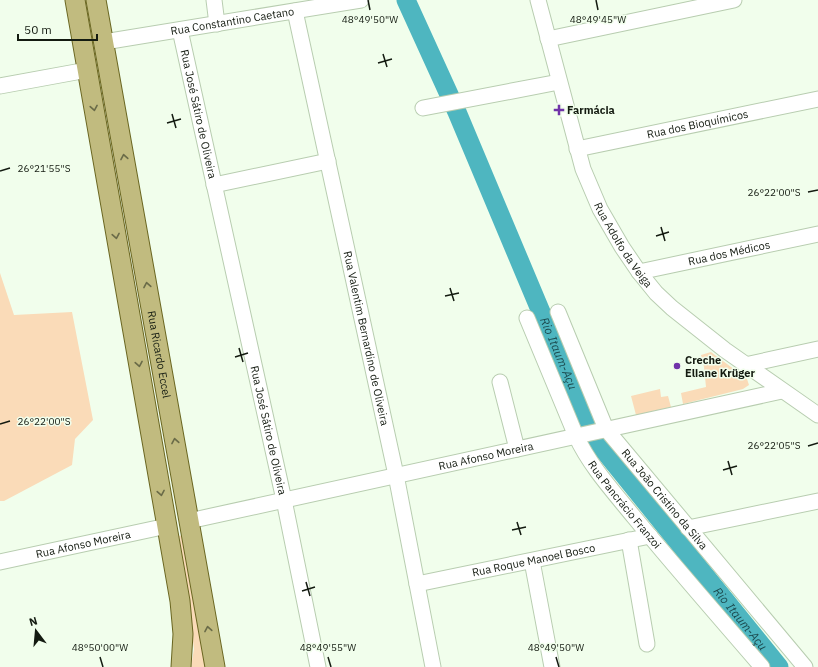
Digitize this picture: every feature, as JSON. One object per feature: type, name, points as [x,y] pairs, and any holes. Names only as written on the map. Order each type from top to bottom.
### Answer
[{"type":"main road","name":"Rua Ricardo Eccel","points":[[75,0],[182,619],[183,649],[181,667]]},
{"type":"main road","name":"Rua Ricardo Eccel","points":[[96,0],[215,667]]},
{"type":"main road","points":[[168,532],[175,530],[189,521]]},
{"type":"street","points":[[214,0],[217,24]]},
{"type":"street","name":"Rua Constantino Caetano","points":[[104,42],[361,0]]},
{"type":"street","name":"Rua Adolfo da Veiga","points":[[538,0],[583,169],[609,226],[639,272],[656,292],[690,324],[745,365],[818,414]]},
{"type":"street","points":[[548,39],[734,0]]},
{"type":"street","name":"Rua Valentim Bernardino de Oliveira","points":[[295,11],[396,475],[433,667]]},
{"type":"street","name":"Rua José Sátiro de Oliveira","points":[[180,30],[284,500],[318,667]]},
{"type":"street","points":[[0,86],[87,70]]},
{"type":"street","points":[[424,108],[560,82]]},
{"type":"street","name":"Rua dos Bioquímicos","points":[[577,149],[818,100]]},
{"type":"street","points":[[214,185],[328,161]]},
{"type":"street","name":"Rua dos Médicos","points":[[639,272],[818,234]]},
{"type":"street","name":"Rua João Cristino da Silva","points":[[558,312],[603,430],[805,667]]},
{"type":"street","name":"Rua Pancrácio Franzoi","points":[[527,318],[580,435],[583,450],[593,466],[650,536],[762,667]]},
{"type":"street","points":[[745,365],[818,349]]},
{"type":"street","points":[[500,382],[517,449]]},
{"type":"street","name":"Rua Afonso Moreira","points":[[189,521],[782,391]]},
{"type":"street","points":[[688,528],[816,504]]},
{"type":"street","name":"Rua Afonso Moreira","points":[[0,562],[168,532]]},
{"type":"street","name":"Rua Roque Manoel Bosco","points":[[417,584],[650,536]]},
{"type":"street","points":[[628,540],[648,644]]},
{"type":"street","points":[[532,560],[552,667]]},
{"type":"shaded area","points":[[0,273],[14,315],[72,312],[93,420],[75,439],[72,465],[4,501],[0,501]]},
{"type":"shaded area","points":[[711,352],[747,379],[749,385],[743,389],[683,404],[681,393],[706,387],[701,355]]},
{"type":"shaded area","points":[[660,389],[661,397],[668,396],[671,407],[636,415],[631,396]]},
{"type":"shaded area","points":[[184,535],[206,667],[191,667],[194,649],[179,536]]},
{"type":"waterway","name":"Rio Itaum-Açu","points":[[406,0],[457,112],[588,424],[598,443],[779,667]]},
{"type":"place","name":"Farmácia","points":[[559,110]]},
{"type":"place","name":"Creche Eliane Krüger","points":[[677,366]]}]
